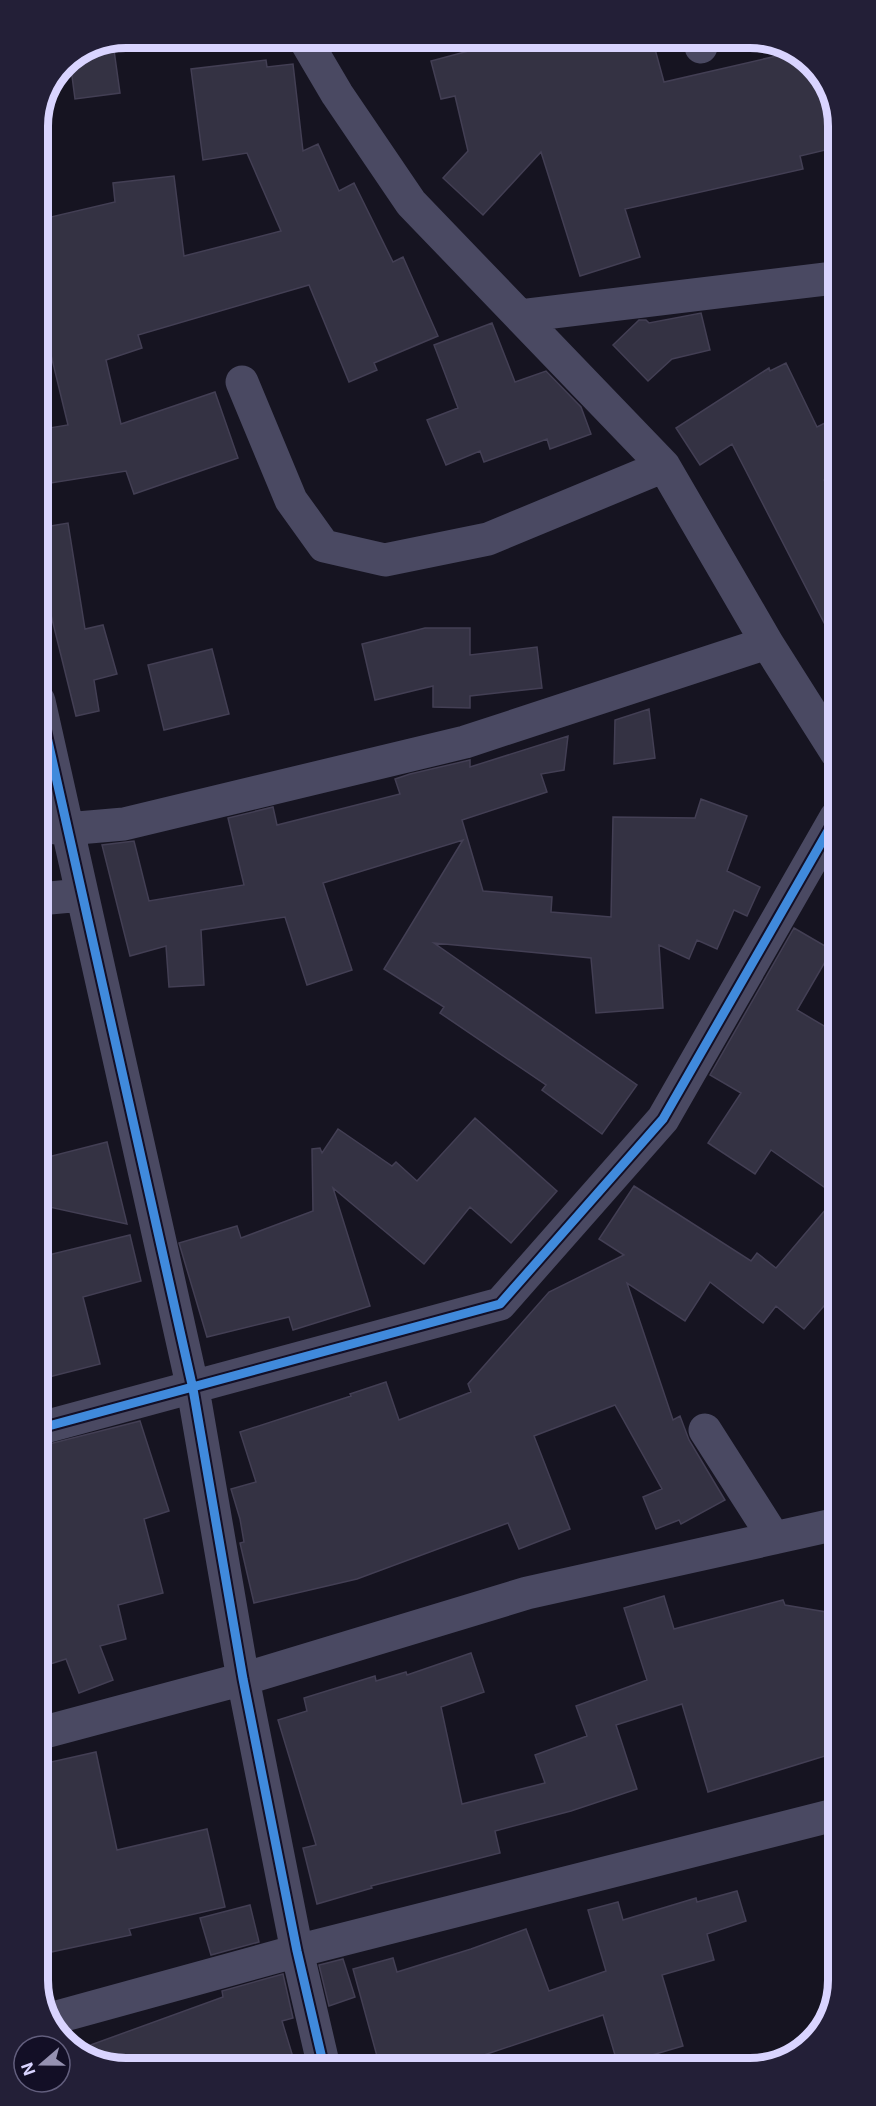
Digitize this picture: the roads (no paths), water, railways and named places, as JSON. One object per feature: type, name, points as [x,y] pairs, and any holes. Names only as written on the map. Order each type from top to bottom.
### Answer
[{"type":"street","points":[[310,48],[337,94],[411,202],[664,466],[766,644],[828,740]]},
{"type":"street","points":[[520,316],[828,279]]},
{"type":"street","points":[[242,382],[291,500],[324,546],[385,560],[488,539],[664,466]]},
{"type":"street","points":[[53,828],[124,824],[465,742],[766,644]]},
{"type":"street","points":[[48,783],[53,828],[82,895],[193,1389],[243,1679],[297,1951],[322,2058]]},
{"type":"street","points":[[48,1426],[193,1389],[500,1304],[663,1119],[828,831]]},
{"type":"street","points":[[48,898],[82,895]]},
{"type":"street","points":[[705,1430],[774,1538]]},
{"type":"street","points":[[48,1731],[243,1679],[527,1593],[828,1526]]},
{"type":"street","points":[[58,2017],[297,1951],[828,1817]]}]
